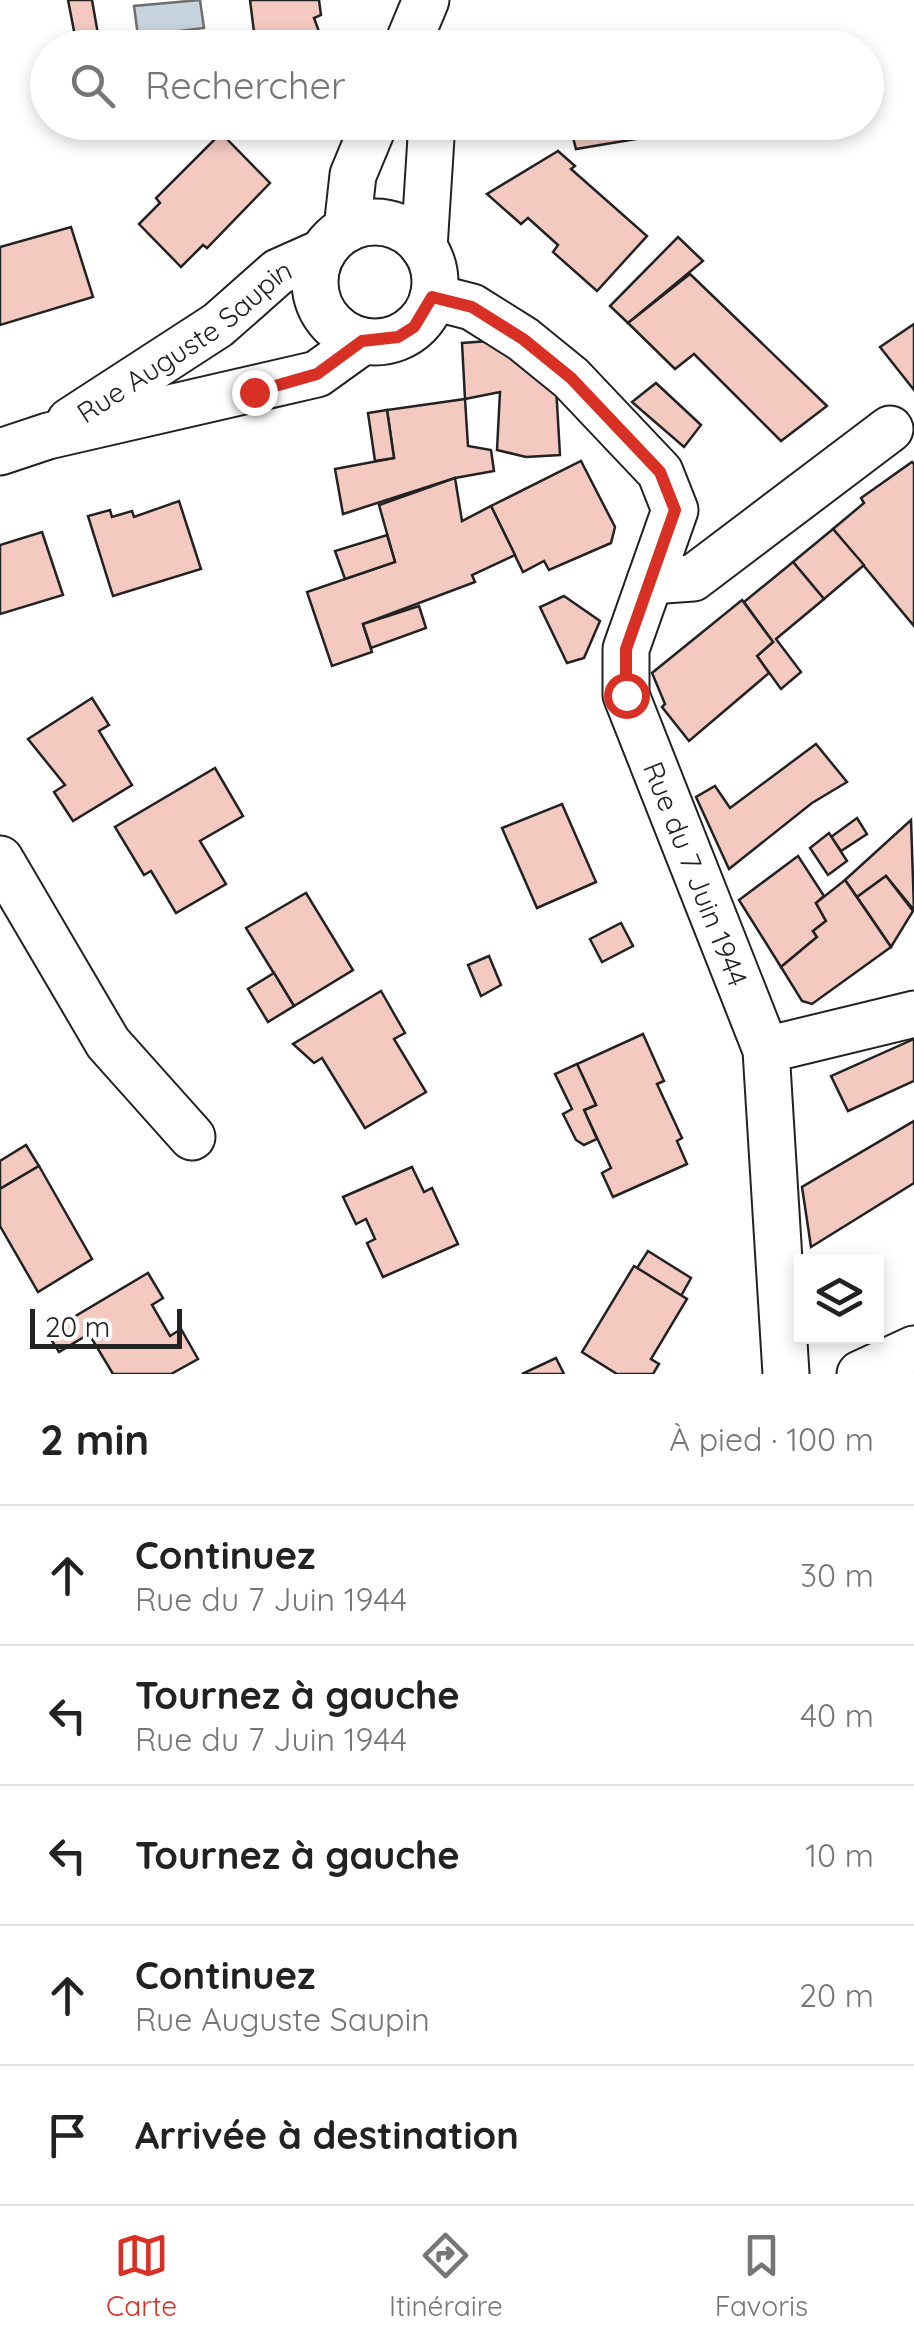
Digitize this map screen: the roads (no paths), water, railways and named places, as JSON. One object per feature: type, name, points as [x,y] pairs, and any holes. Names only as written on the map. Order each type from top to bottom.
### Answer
[{"type":"street","points":[[414,30],[426,0]]},
{"type":"street","points":[[438,30],[440,0]]},
{"type":"street","points":[[335,240],[364,223],[398,226],[424,248],[432,264],[432,297],[414,327],[381,342],[362,341],[344,334],[320,306],[316,270],[335,240],[368,140]]},
{"type":"street","points":[[424,248],[431,140]]},
{"type":"street","name":"Rue Auguste Saupin","points":[[48,436],[218,325],[278,272],[335,240]]},
{"type":"street","name":"Rue du 7 Juin 1944","points":[[432,297],[472,307],[523,339],[571,378],[660,472],[675,510],[626,649],[626,695],[766,1050],[786,1374]]},
{"type":"street","name":"Rue Auguste Saupin","points":[[0,452],[48,436],[317,374],[362,341]]},
{"type":"street","points":[[650,581],[693,578],[890,429]]},
{"type":"street","points":[[0,859],[108,1043],[192,1137]]},
{"type":"street","points":[[766,1050],[911,1005]]},
{"type":"street","points":[[860,1374],[914,1348]]}]
